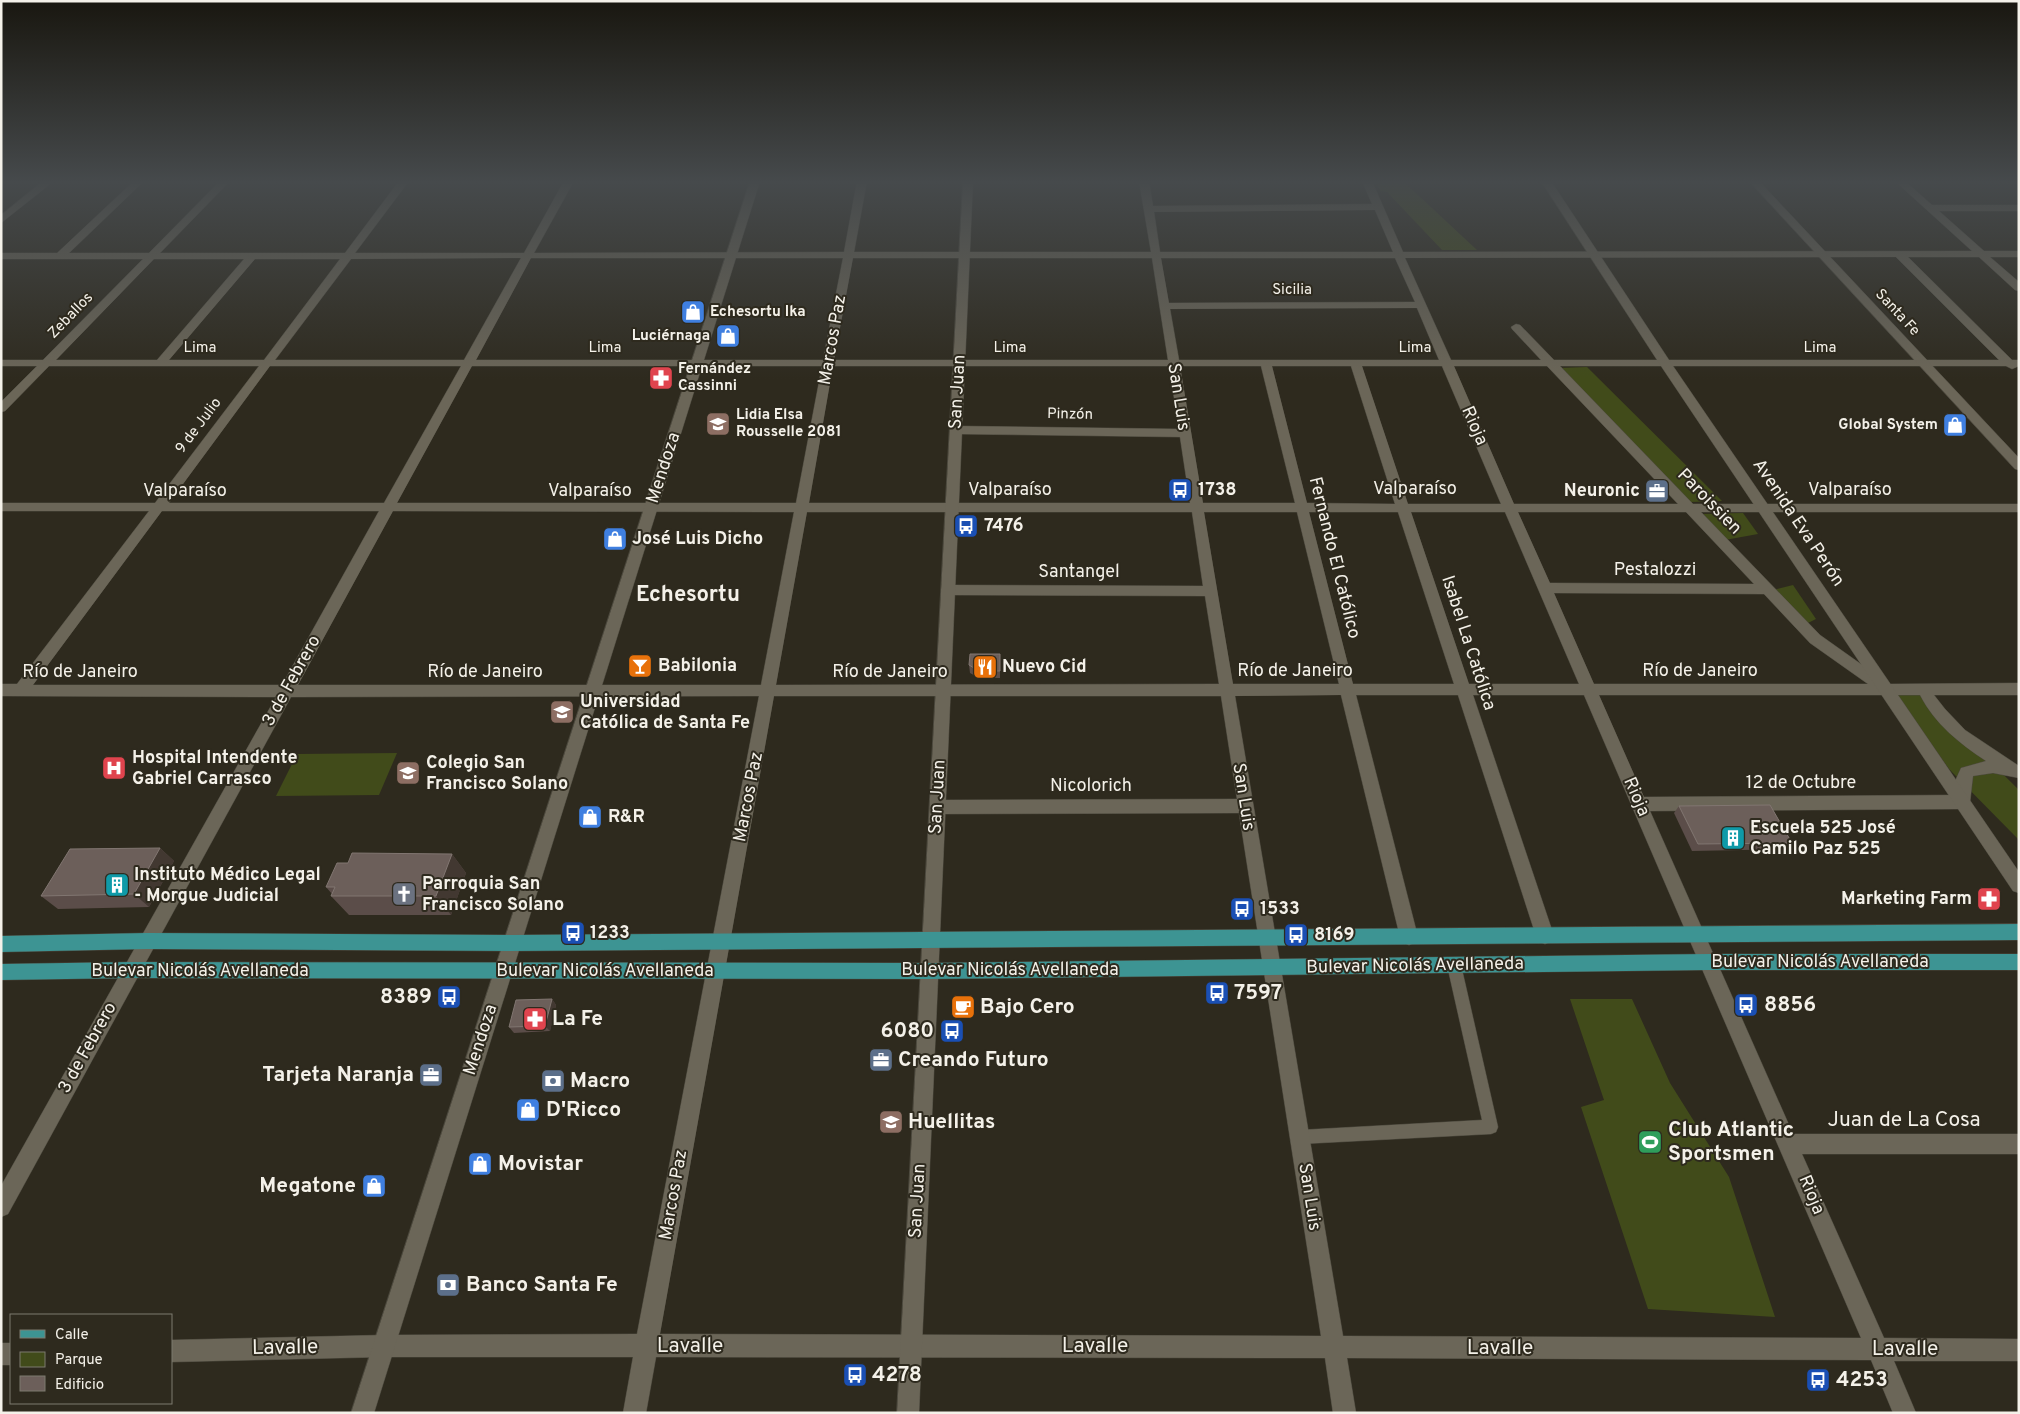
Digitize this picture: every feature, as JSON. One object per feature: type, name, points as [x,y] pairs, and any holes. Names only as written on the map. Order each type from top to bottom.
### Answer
[{"type":"main road","name":"Bulevar Nicolás Avellaneda","points":[[1,944],[147,941],[721,942],[2019,932]]},
{"type":"main road","name":"Bulevar Nicolás Avellaneda","points":[[1,972],[131,970],[930,971],[1708,962],[2019,962]]},
{"type":"street","points":[[60,256],[69,247]]},
{"type":"street","name":"Zeballos","points":[[1,409],[160,247]]},
{"type":"street","name":"9 de Julio","points":[[21,690],[355,247]]},
{"type":"street","name":"3 de Febrero","points":[[1,1208],[147,941],[533,247]]},
{"type":"street","name":"Mendoza","points":[[362,1413],[734,247]]},
{"type":"street","name":"Marcos Paz","points":[[634,1413],[850,247]]},
{"type":"street","name":"San Juan","points":[[908,1413],[964,247]]},
{"type":"street","name":"San Luis","points":[[1155,247],[1244,806],[1345,1413]]},
{"type":"street","name":"Rioja","points":[[1395,247],[1905,1413]]},
{"type":"street","name":"Avenida Eva Perón","points":[[1590,247],[1762,507],[2019,886]]},
{"type":"street","name":"Santa Fe","points":[[1815,247],[2019,466]]},
{"type":"street","points":[[1973,247],[2019,288]]},
{"type":"street","points":[[1899,254],[2014,363],[2019,372]]},
{"type":"street","points":[[1,256],[2019,254]]},
{"type":"street","points":[[160,363],[252,256]]},
{"type":"street","name":"Sicilia","points":[[1164,306],[1421,305]]},
{"type":"street","name":"Paroissien","points":[[1516,327],[1815,639],[1886,689]]},
{"type":"street","name":"Lima","points":[[1,363],[2014,363]]},
{"type":"street","name":"Fernando El Católico","points":[[1266,363],[1410,937]]},
{"type":"street","name":"Isabel La Católica","points":[[1355,363],[1545,936]]},
{"type":"street","name":"Pinzón","points":[[956,430],[1184,433]]},
{"type":"street","name":"Valparaíso","points":[[1,507],[157,509],[1687,506],[2019,508]]},
{"type":"street","name":"Pestalozzi","points":[[1545,588],[1766,588]]},
{"type":"street","name":"Santangel","points":[[948,590],[1210,591]]},
{"type":"street","name":"Río de Janeiro","points":[[1,690],[2019,689]]},
{"type":"street","points":[[1924,690],[1930,703],[1947,722],[1981,750],[2017,772]]},
{"type":"street","points":[[1962,802],[1964,779],[1967,772],[1977,767],[1987,766],[2017,772]]},
{"type":"street","name":"12 de Octubre","points":[[1640,804],[1962,802]]},
{"type":"street","name":"Nicolorich","points":[[938,807],[1244,806]]},
{"type":"street","points":[[1300,1137],[1491,1127],[1454,965]]},
{"type":"street","name":"Juan de La Cosa","points":[[1789,1144],[2019,1144]]},
{"type":"street","name":"Lavalle","points":[[172,1350],[384,1346],[911,1345],[2019,1350]]},
{"type":"green space","points":[[1439,247],[1474,247],[1477,250],[1442,250]]},
{"type":"green space","points":[[1587,367],[1722,501],[1690,502],[1559,368]]},
{"type":"green space","points":[[1743,513],[1758,534],[1725,540],[1700,514]]},
{"type":"green space","points":[[1793,585],[1816,619],[1806,624],[1773,590]]},
{"type":"green space","points":[[1922,694],[2019,790],[2019,840],[1949,769],[1896,695]]},
{"type":"green space","points":[[397,753],[379,795],[276,796],[297,754]]},
{"type":"green space","name":"Club Atlantic Sportsmen","points":[[1570,999],[1632,999],[1670,1083],[1729,1177],[1775,1317],[1648,1309],[1581,1107],[1604,1100]]},
{"type":"building","points":[[970,654],[1000,654],[1000,671],[979,671],[969,665]]},
{"type":"building","name":"Escuela 525 José Camilo Paz 525","points":[[1770,805],[1792,843],[1698,844],[1679,806]]},
{"type":"building","points":[[160,848],[134,894],[41,896],[70,849]]},
{"type":"building","points":[[352,853],[452,854],[436,896],[331,896],[335,887],[326,887],[337,863],[348,863]]},
{"type":"building","name":"La Fe","points":[[552,999],[545,1026],[509,1027],[516,1000]]},
{"type":"place","name":"Echesortu Ika","points":[[693,312]]},
{"type":"place","name":"Luciérnaga","points":[[728,336]]},
{"type":"place","name":"Fernández Cassinni","points":[[661,378]]},
{"type":"place","name":"Lidia Elsa Rousselle 2081","points":[[718,424]]},
{"type":"place","name":"Global System","points":[[1955,425]]},
{"type":"place","name":"1738","points":[[1180,490]]},
{"type":"place","name":"Neuronic","points":[[1657,491]]},
{"type":"place","name":"7476","points":[[966,526]]},
{"type":"place","name":"José Luis Dicho","points":[[615,539]]},
{"type":"place","name":"Babilonia","points":[[640,666]]},
{"type":"place","name":"Nuevo Cid","points":[[985,667]]},
{"type":"place","name":"Universidad Católica de Santa Fe","points":[[562,712]]},
{"type":"place","name":"Hospital Intendente Gabriel Carrasco","points":[[114,768]]},
{"type":"place","name":"Colegio San Francisco Solano","points":[[408,773]]},
{"type":"place","name":"R&R","points":[[590,817]]},
{"type":"place","name":"Escuela 525 José Camilo Paz 525","points":[[1733,838]]},
{"type":"place","name":"Instituto Médico Legal - Morgue Judicial","points":[[117,885]]},
{"type":"place","name":"Parroquia San Francisco Solano","points":[[404,894]]},
{"type":"place","name":"Marketing Farm","points":[[1989,899]]},
{"type":"place","name":"1533","points":[[1242,909]]},
{"type":"place","name":"1233","points":[[573,933]]},
{"type":"place","name":"8169","points":[[1296,935]]},
{"type":"place","name":"7597","points":[[1217,993]]},
{"type":"place","name":"8389","points":[[449,997]]},
{"type":"place","name":"8856","points":[[1746,1005]]},
{"type":"place","name":"Bajo Cero","points":[[963,1007]]},
{"type":"place","name":"La Fe","points":[[535,1019]]},
{"type":"place","name":"6080","points":[[952,1031]]},
{"type":"place","name":"Creando Futuro","points":[[881,1060]]},
{"type":"place","name":"Tarjeta Naranja","points":[[431,1075]]},
{"type":"place","name":"Macro","points":[[553,1081]]},
{"type":"place","name":"D'Ricco","points":[[528,1110]]},
{"type":"place","name":"Huellitas","points":[[891,1122]]},
{"type":"place","name":"Club Atlantic Sportsmen","points":[[1650,1142]]},
{"type":"place","name":"Movistar","points":[[480,1164]]},
{"type":"place","name":"Megatone","points":[[374,1186]]},
{"type":"place","name":"Banco Santa Fe","points":[[448,1285]]},
{"type":"place","name":"4278","points":[[855,1375]]},
{"type":"place","name":"4253","points":[[1818,1380]]},
{"type":"district","name":"Echesortu","points":[[688,595]]}]
